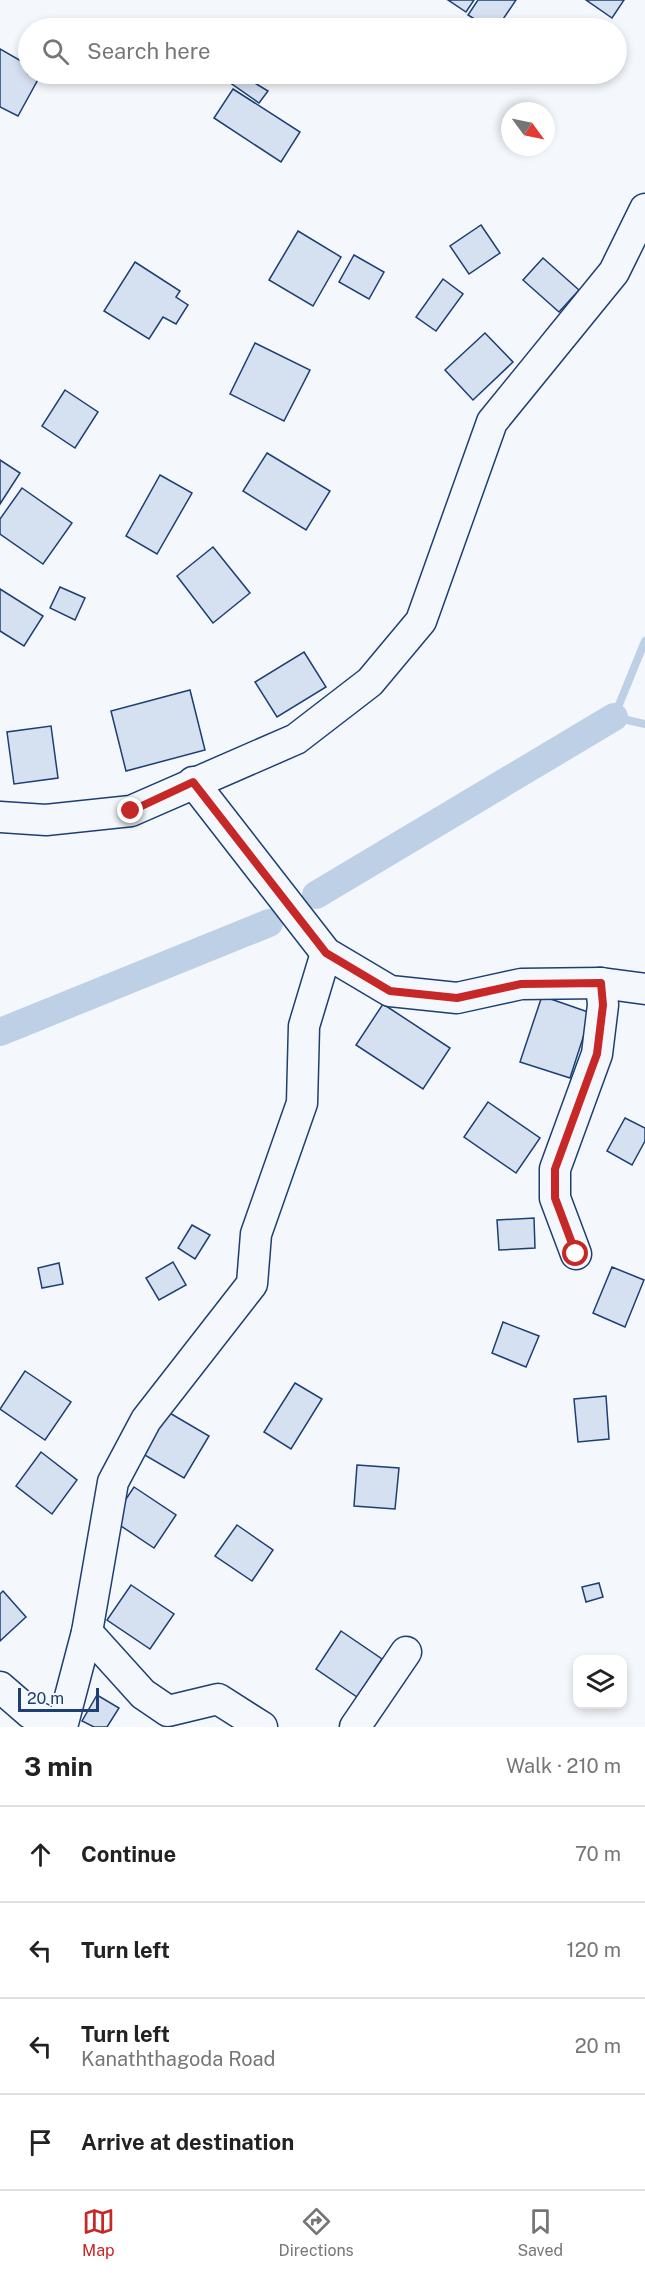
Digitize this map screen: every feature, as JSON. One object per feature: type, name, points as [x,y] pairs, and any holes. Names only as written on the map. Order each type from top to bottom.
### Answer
[{"type":"street","points":[[0,817],[46,820],[131,811],[296,739],[370,682],[421,621],[492,422],[615,272],[645,209]]},
{"type":"street","points":[[193,782],[326,953],[390,991],[457,998],[521,984],[601,983],[645,989]]},
{"type":"street","points":[[0,1687],[30,1713],[60,1727],[87,1632],[113,1482],[146,1420],[252,1284],[256,1234],[302,1103],[304,1026],[326,953]]},
{"type":"street","points":[[576,1254],[555,1198],[555,1169],[597,1054],[603,1005],[601,983]]},
{"type":"street","points":[[87,1632],[143,1694],[168,1711],[218,1699],[262,1727]]},
{"type":"street","points":[[355,1727],[406,1652]]},
{"type":"building","points":[[448,0],[474,0],[466,12]]},
{"type":"building","points":[[478,0],[516,0],[504,18],[473,18],[468,15]]},
{"type":"building","points":[[586,0],[624,0],[612,18]]},
{"type":"building","points":[[0,49],[18,59],[18,84],[36,84],[18,116],[0,107]]},
{"type":"building","points":[[232,84],[256,84],[268,91],[259,103]]},
{"type":"building","points":[[233,89],[300,132],[281,162],[214,118]]},
{"type":"building","points":[[481,225],[500,253],[469,274],[450,246]]},
{"type":"building","points":[[298,231],[341,257],[313,306],[269,280]]},
{"type":"building","points":[[354,255],[384,272],[369,299],[339,282]]},
{"type":"building","points":[[543,258],[579,290],[559,312],[523,280]]},
{"type":"building","points":[[135,262],[180,291],[176,297],[188,305],[176,324],[163,317],[149,339],[104,311]]},
{"type":"building","points":[[443,279],[463,294],[436,331],[416,317]]},
{"type":"building","points":[[485,333],[513,362],[473,400],[445,370]]},
{"type":"building","points":[[255,343],[310,370],[284,421],[230,394]]},
{"type":"building","points":[[65,390],[98,412],[75,448],[42,426]]},
{"type":"building","points":[[267,453],[330,491],[306,530],[243,491]]},
{"type":"building","points":[[0,460],[20,473],[0,504]]},
{"type":"building","points":[[160,475],[192,493],[157,554],[126,536]]},
{"type":"building","points":[[22,488],[72,523],[43,564],[0,534],[0,519]]},
{"type":"building","points":[[213,547],[250,593],[213,623],[177,576]]},
{"type":"building","points":[[60,587],[85,598],[75,620],[50,608]]},
{"type":"building","points":[[0,589],[43,616],[24,646],[0,631]]},
{"type":"building","points":[[304,652],[326,687],[277,717],[255,682]]},
{"type":"building","points":[[190,690],[205,750],[126,771],[111,711]]},
{"type":"building","points":[[51,726],[58,778],[14,784],[7,732]]},
{"type":"building","points":[[542,996],[591,1013],[570,1078],[520,1062]]},
{"type":"building","points":[[383,1004],[450,1048],[423,1089],[356,1045]]},
{"type":"building","points":[[488,1102],[540,1138],[516,1173],[464,1137]]},
{"type":"building","points":[[625,1118],[645,1128],[645,1141],[632,1165],[607,1151]]},
{"type":"building","points":[[534,1218],[535,1248],[499,1250],[497,1220]]},
{"type":"building","points":[[192,1225],[210,1235],[195,1259],[178,1248]]},
{"type":"building","points":[[173,1262],[186,1285],[159,1300],[146,1278]]},
{"type":"building","points":[[59,1263],[63,1284],[42,1288],[38,1268]]},
{"type":"building","points":[[612,1267],[644,1280],[625,1327],[593,1313]]},
{"type":"building","points":[[503,1322],[539,1336],[526,1367],[492,1353]]},
{"type":"building","points":[[25,1371],[71,1402],[45,1440],[0,1409]]},
{"type":"building","points":[[295,1383],[322,1399],[291,1449],[264,1432]]},
{"type":"building","points":[[606,1396],[609,1439],[578,1442],[574,1399]]},
{"type":"building","points":[[168,1412],[209,1436],[184,1478],[143,1454]]},
{"type":"building","points":[[41,1452],[77,1480],[52,1514],[16,1486]]},
{"type":"building","points":[[357,1465],[399,1468],[395,1509],[354,1506]]},
{"type":"building","points":[[134,1487],[176,1515],[154,1548],[112,1520]]},
{"type":"building","points":[[237,1525],[273,1550],[252,1581],[215,1556]]},
{"type":"building","points":[[599,1583],[603,1597],[586,1602],[582,1587]]},
{"type":"building","points":[[131,1585],[174,1614],[150,1649],[107,1620]]},
{"type":"building","points":[[3,1591],[26,1617],[0,1641],[0,1594]]},
{"type":"building","points":[[341,1631],[382,1659],[357,1697],[316,1669]]},
{"type":"building","points":[[97,1695],[119,1708],[107,1727],[94,1727],[82,1721]]},
{"type":"waterway","points":[[645,641],[614,717],[645,724]]},
{"type":"waterway","points":[[316,895],[614,717]]},
{"type":"waterway","points":[[0,1032],[269,923]]},
{"type":"route","points":[[131,811],[193,782],[326,953],[390,991],[457,998],[521,984],[601,983],[603,1005],[597,1054],[555,1169],[555,1198],[576,1254]]}]
